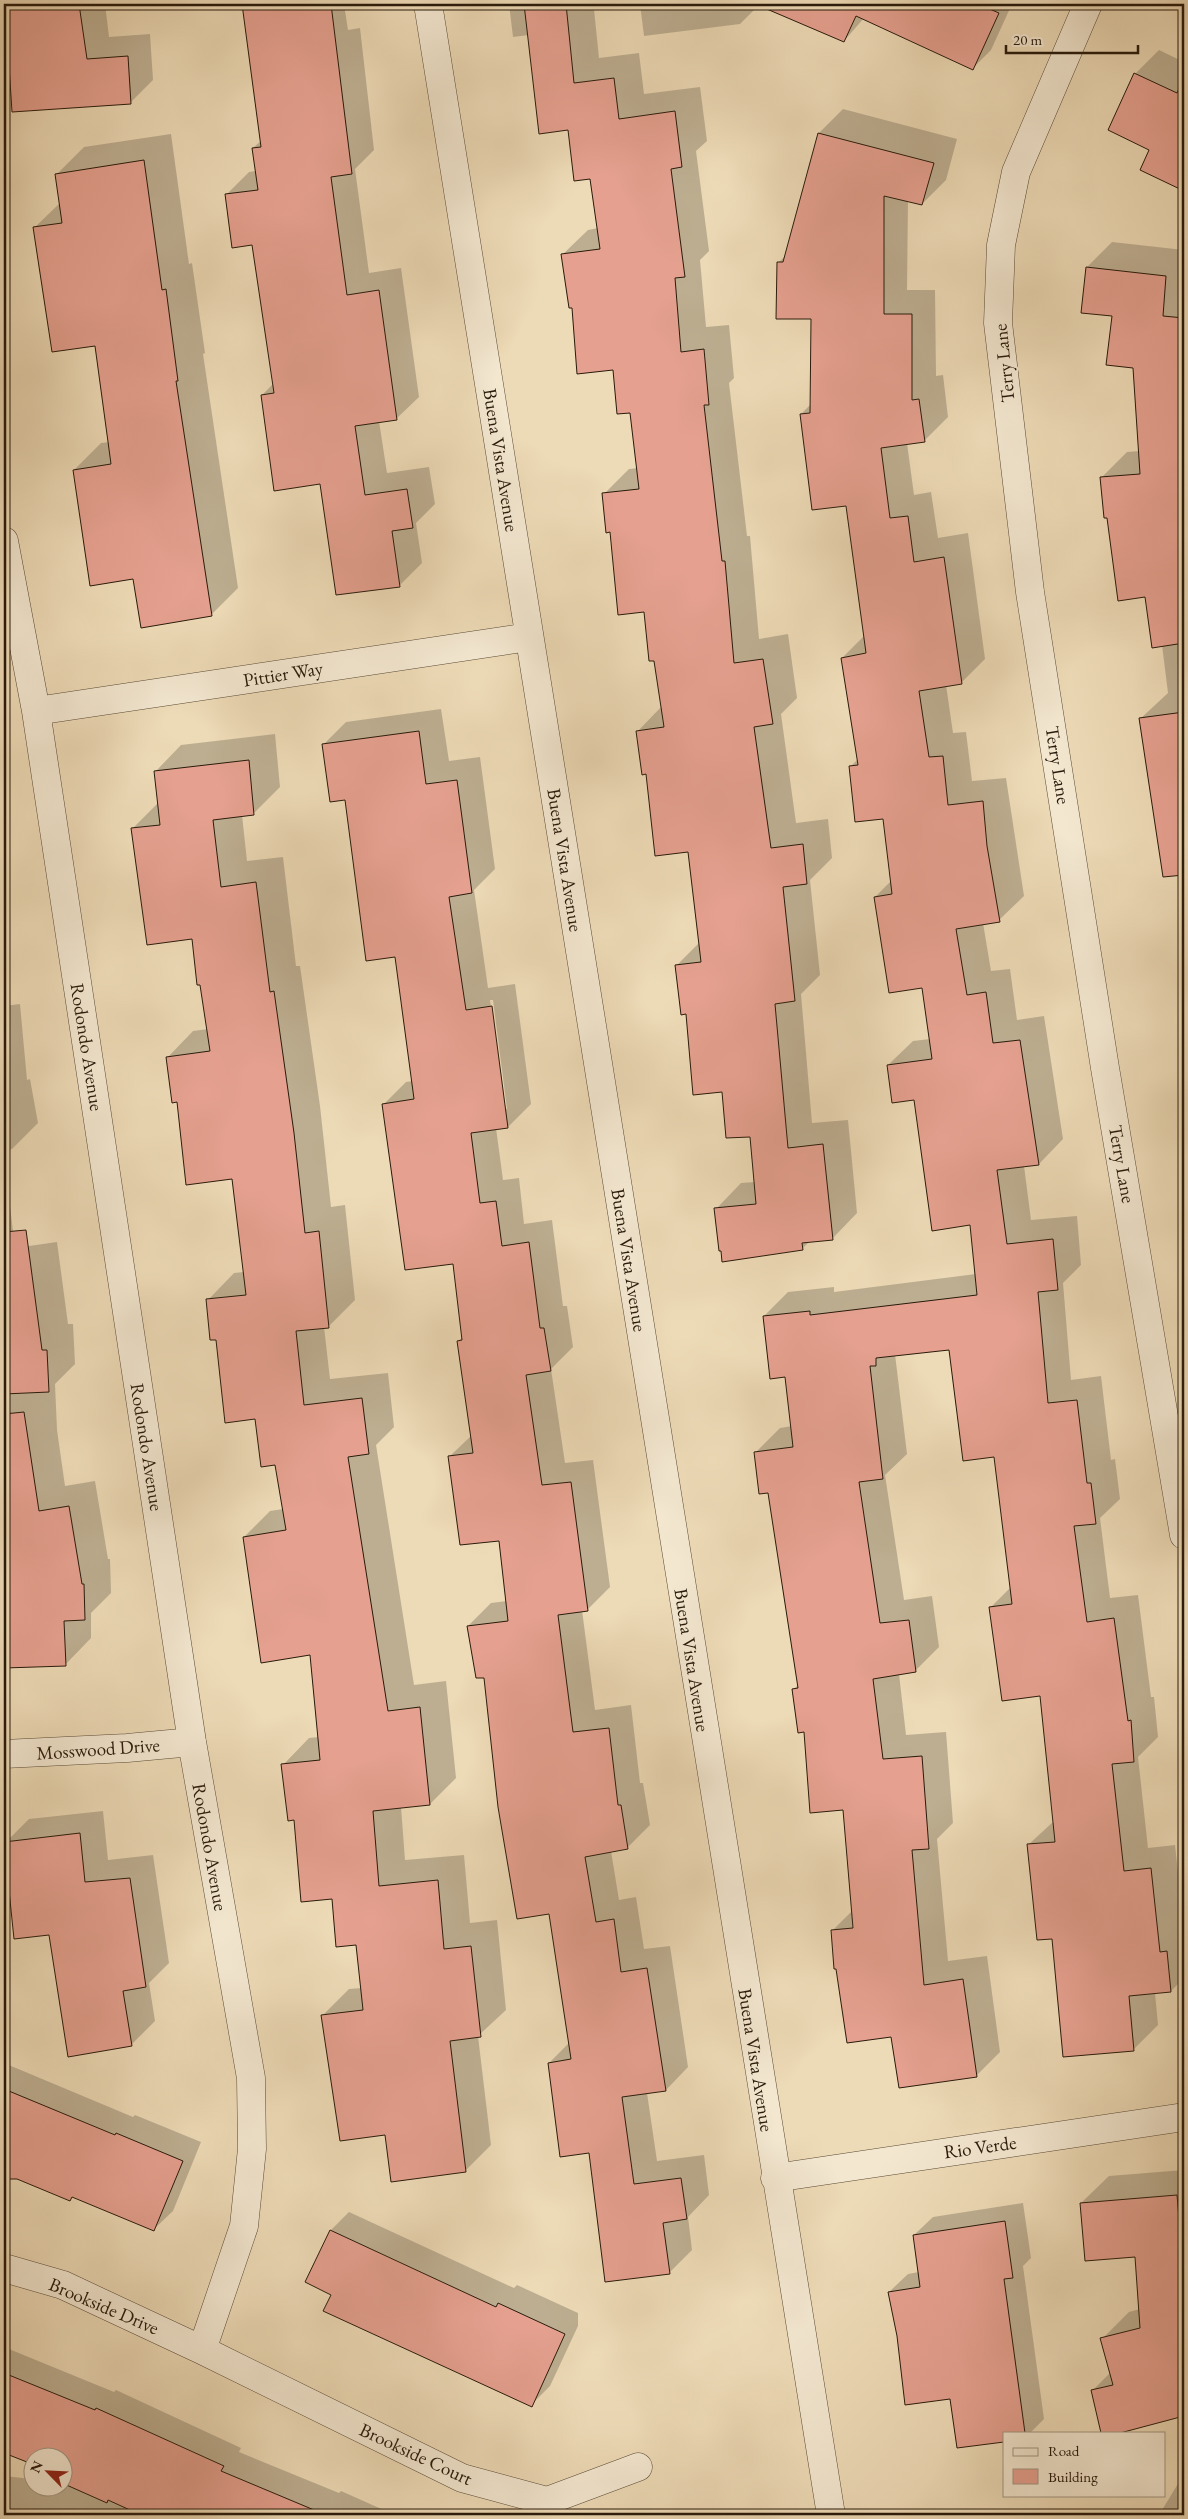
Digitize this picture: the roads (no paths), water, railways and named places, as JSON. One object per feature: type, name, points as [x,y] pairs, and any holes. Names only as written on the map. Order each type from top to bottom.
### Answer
[{"type":"street","name":"Buena Vista Avenue","points":[[428,4],[775,2178],[831,2515]]},
{"type":"street","name":"Terry Lane","points":[[1088,4],[1016,172],[1001,245],[998,323],[1030,592],[1105,1068],[1184,1536]]},
{"type":"street","name":"Rodondo Avenue","points":[[4,540],[36,710],[192,1742],[250,2078],[252,2131],[244,2226],[202,2350]]},
{"type":"street","name":"Pittier Way","points":[[36,710],[529,637]]},
{"type":"street","name":"Mosswood Drive","points":[[4,1754],[127,1748],[192,1742]]},
{"type":"street","name":"Rio Verde","points":[[775,2178],[1184,2117]]},
{"type":"street","name":"Brookside Drive","points":[[4,2268],[62,2285],[202,2350]]},
{"type":"street","name":"Brookside Court","points":[[202,2350],[462,2478],[547,2501],[638,2467]]}]
